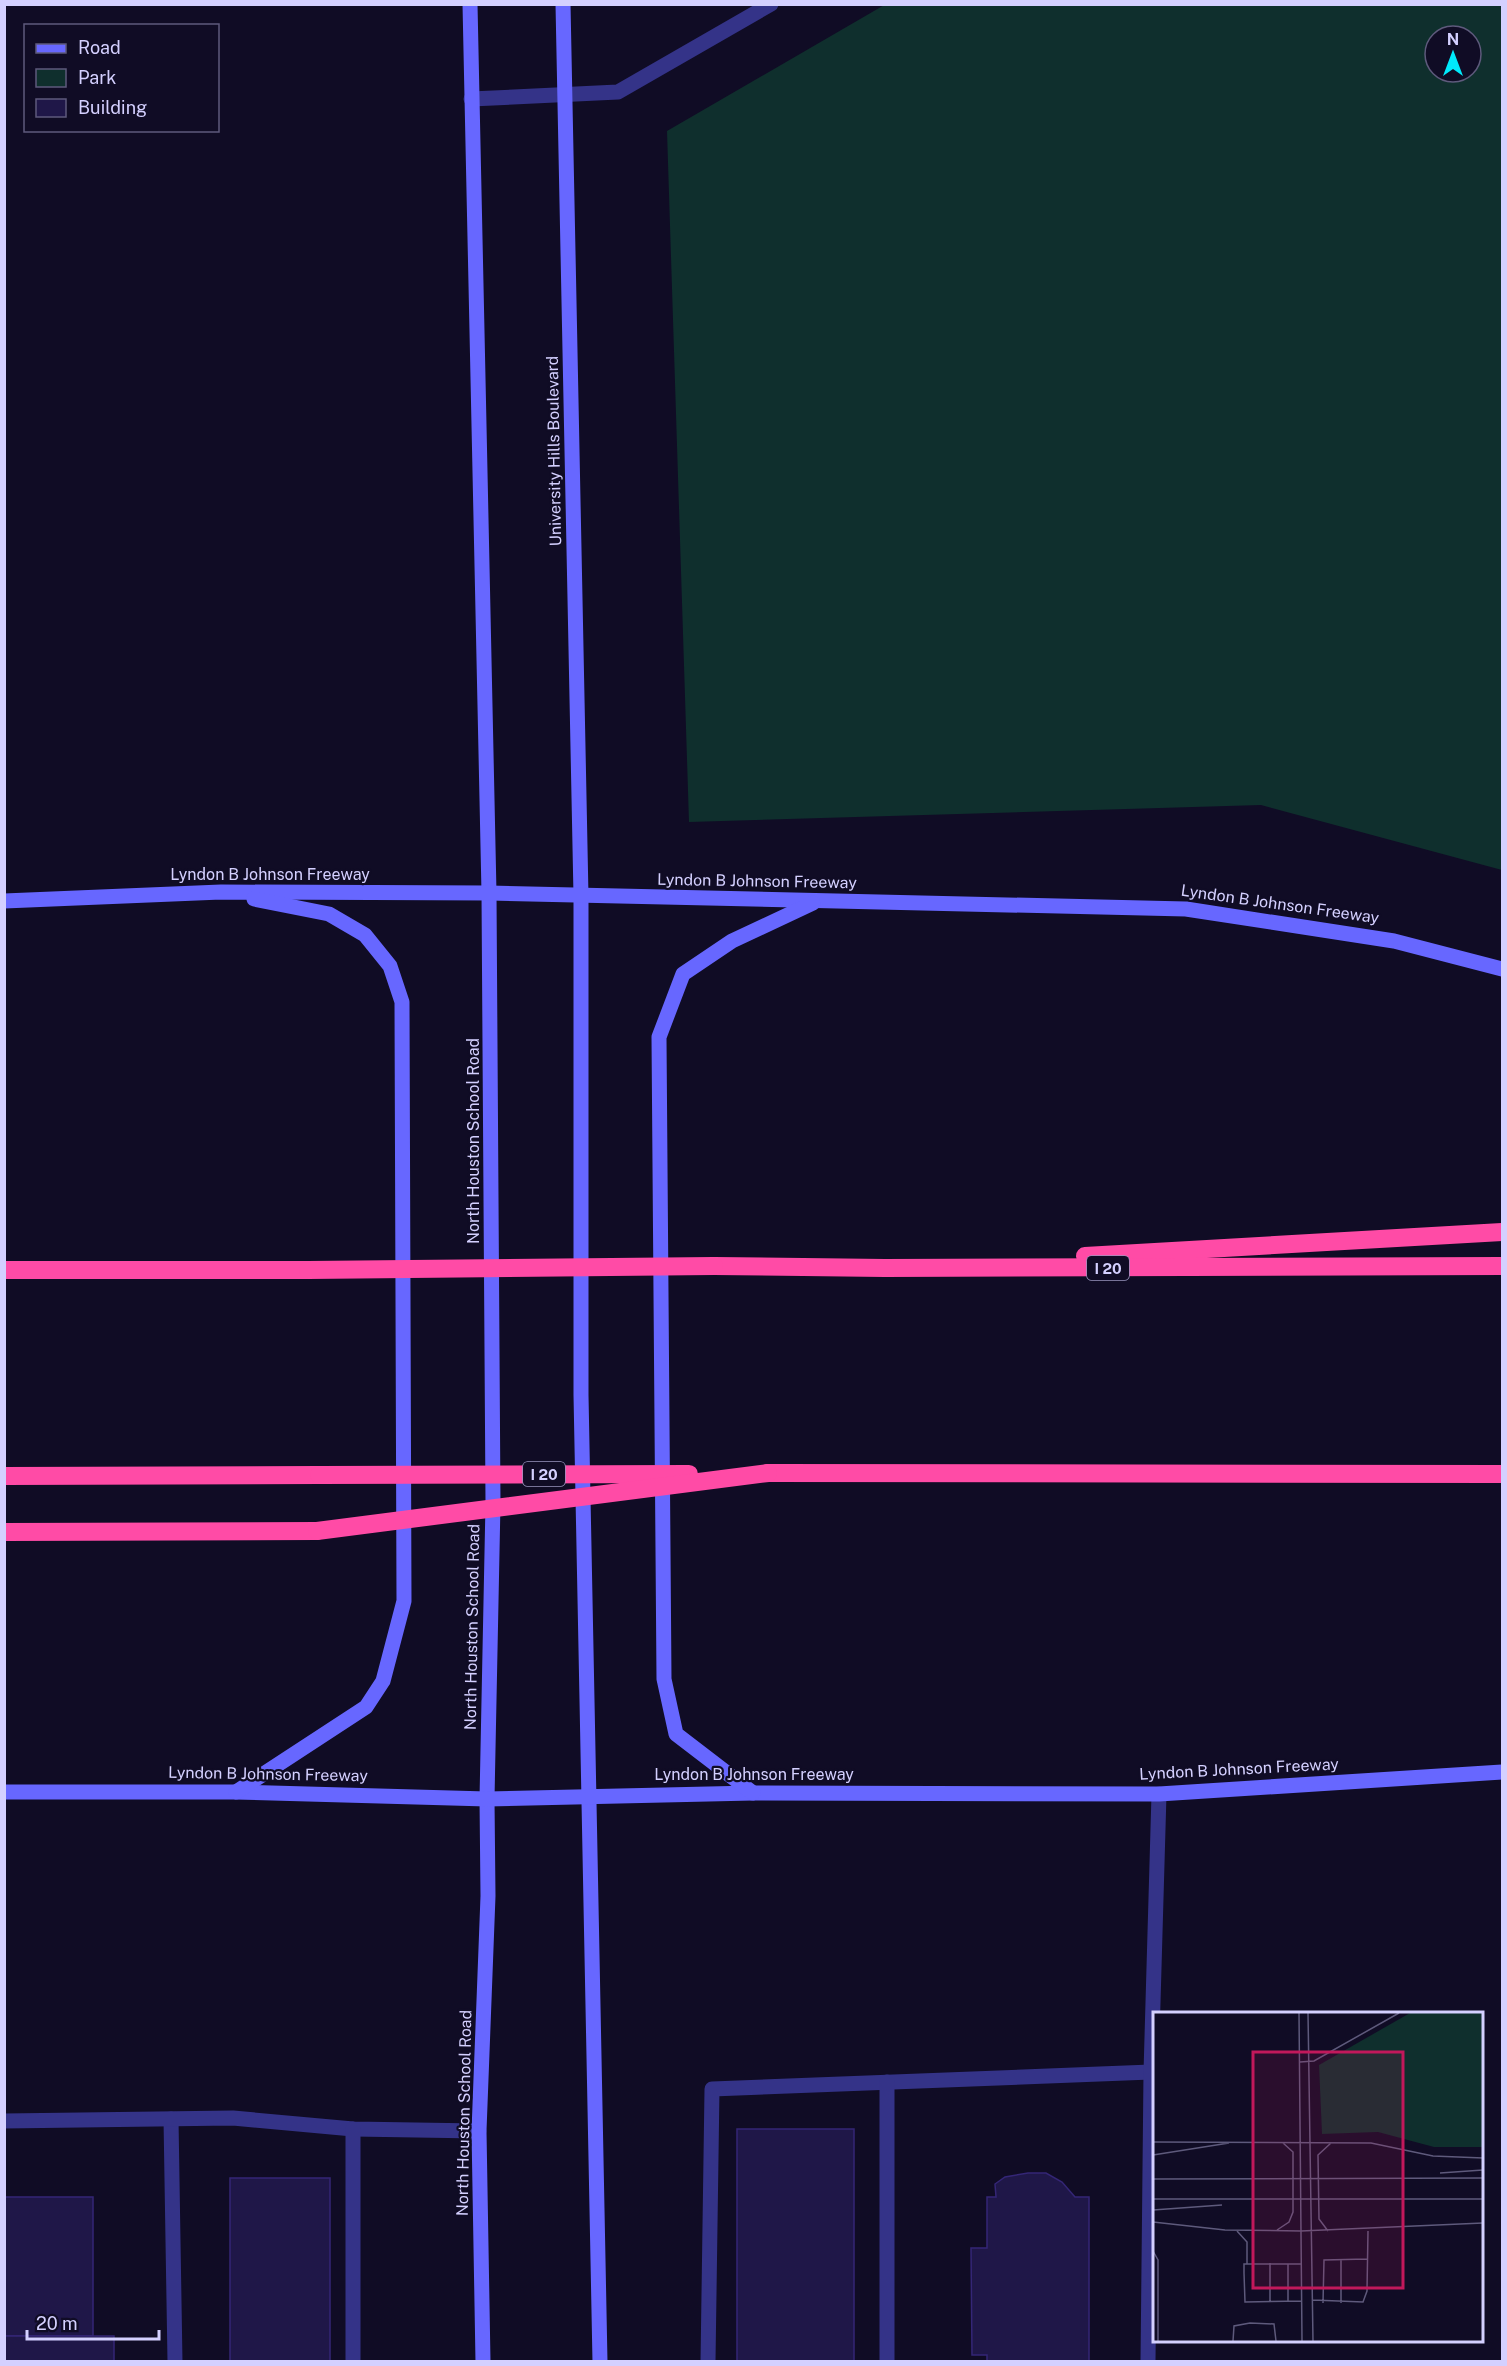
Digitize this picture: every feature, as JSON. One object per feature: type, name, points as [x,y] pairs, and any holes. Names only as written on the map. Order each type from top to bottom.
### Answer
[{"type":"highway","points":[[885,1268],[1503,1232]]},
{"type":"highway","name":"I 20","points":[[4,1270],[714,1266],[885,1268],[1503,1266]]},
{"type":"highway","points":[[4,1532],[316,1531],[768,1473]]},
{"type":"highway","name":"I 20","points":[[4,1476],[768,1473],[1503,1474]]},
{"type":"main road","points":[[470,4],[489,893]]},
{"type":"main road","name":"University Hills Boulevard","points":[[563,4],[581,896]]},
{"type":"main road","points":[[221,892],[329,914],[365,935],[390,966],[402,1002],[404,1601],[383,1681],[366,1707],[236,1792]]},
{"type":"main road","name":"Lyndon B Johnson Freeway","points":[[4,901],[221,892],[489,893],[1186,909],[1394,940],[1503,969]]},
{"type":"main road","name":"North Houston School Road","points":[[483,2361],[479,2131],[488,1896],[487,1799],[493,1503],[489,893]]},
{"type":"main road","points":[[581,896],[581,1395],[600,2361]]},
{"type":"main road","points":[[753,1793],[676,1734],[664,1679],[659,1037],[683,974],[732,940],[816,902]]},
{"type":"main road","name":"Lyndon B Johnson Freeway","points":[[4,1792],[236,1792],[487,1799],[753,1793],[1159,1794],[1503,1772]]},
{"type":"street","points":[[471,99],[618,92],[771,4]]},
{"type":"street","points":[[1148,2361],[1151,2072],[1159,1794]]},
{"type":"street","points":[[708,2361],[712,2090],[1151,2072]]},
{"type":"street","points":[[887,2082],[887,2361]]},
{"type":"street","points":[[4,2121],[233,2118],[353,2129],[479,2131]]},
{"type":"street","points":[[171,2119],[175,2361]]},
{"type":"street","points":[[353,2129],[353,2361]]},
{"type":"green space","points":[[886,4],[1502,5],[1502,870],[1261,805],[689,822],[667,131]]},
{"type":"building","points":[[737,2129],[854,2129],[854,2362],[737,2362]]},
{"type":"building","points":[[1046,2173],[1062,2182],[1075,2197],[1089,2197],[1089,2362],[987,2362],[987,2355],[972,2355],[971,2248],[987,2248],[987,2197],[996,2197],[995,2184],[1005,2177]]},
{"type":"building","points":[[230,2178],[330,2178],[330,2362],[230,2362]]},
{"type":"building","points":[[4,2197],[93,2197],[93,2336],[4,2336]]},
{"type":"building","points":[[4,2336],[114,2336],[114,2362],[4,2362]]}]
